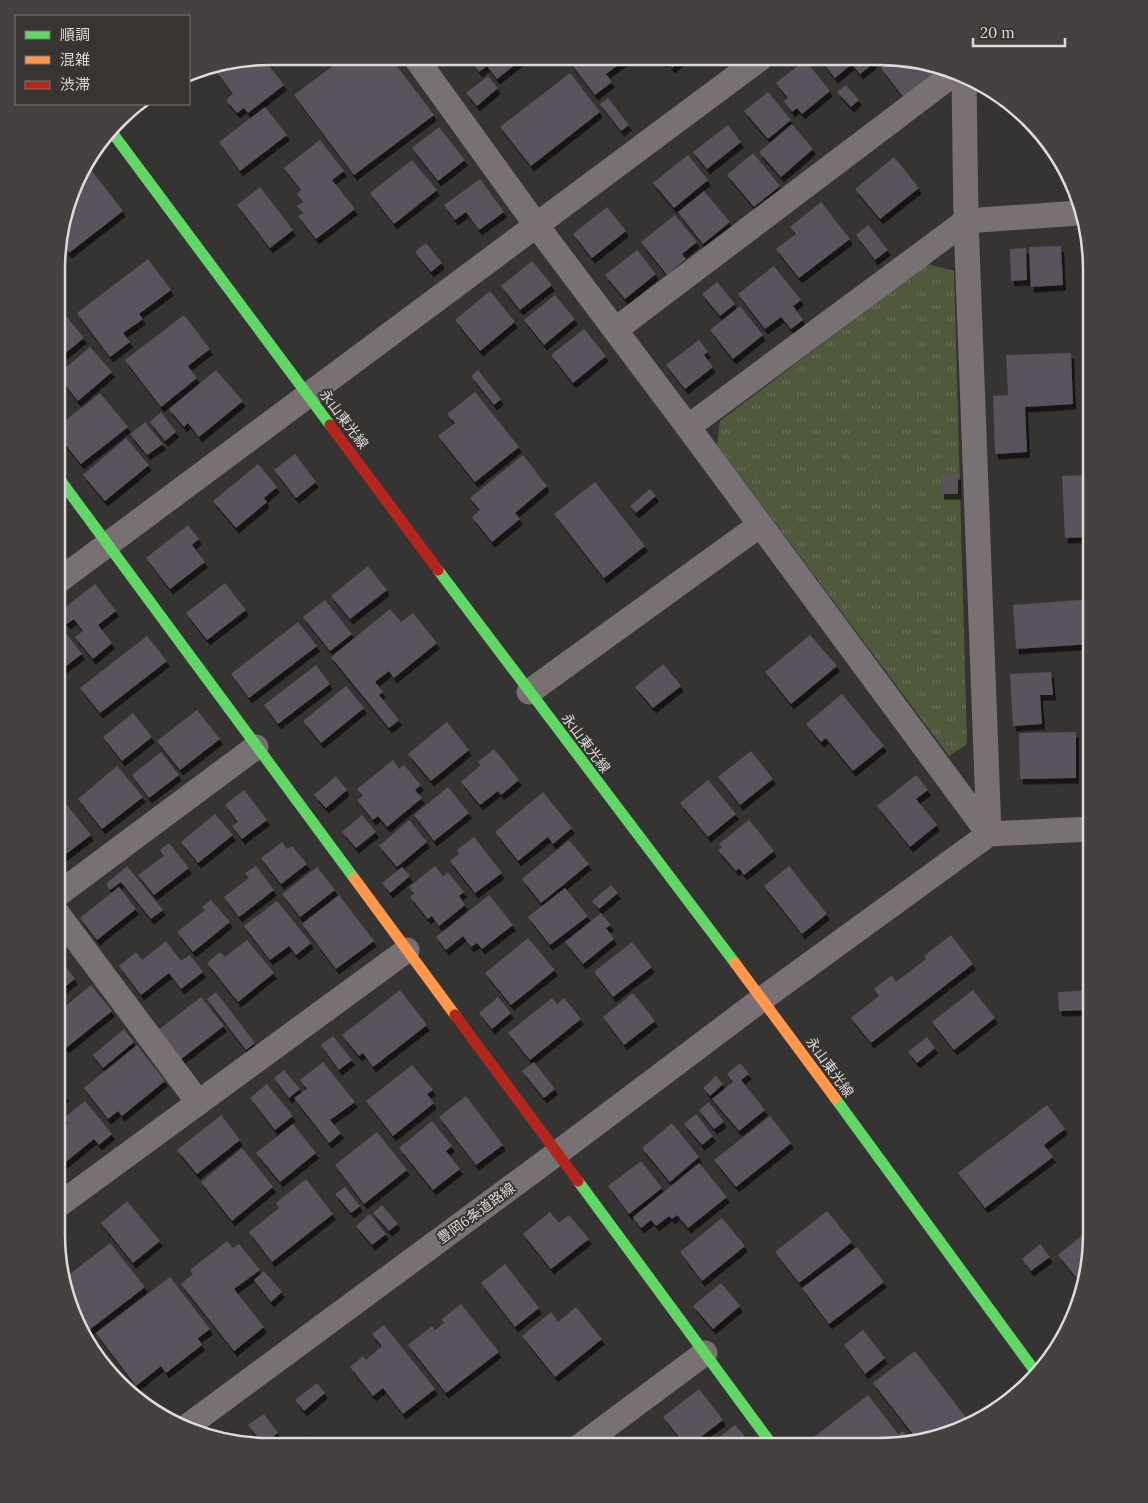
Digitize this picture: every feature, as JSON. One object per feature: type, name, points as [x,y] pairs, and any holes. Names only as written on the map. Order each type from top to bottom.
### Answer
[{"type":"street","points":[[421,65],[537,226],[688,426],[989,834]]},
{"type":"street","points":[[65,577],[752,65]]},
{"type":"street","points":[[616,330],[949,77]]},
{"type":"street","points":[[964,84],[966,221],[989,834]]},
{"type":"street","name":"永山東光線","points":[[115,136],[529,692],[762,999],[1033,1368]]},
{"type":"street","points":[[688,426],[966,221],[1075,213]]},
{"type":"street","points":[[65,487],[767,1438]]},
{"type":"street","points":[[529,692],[760,526]]},
{"type":"street","points":[[65,889],[256,746]]},
{"type":"street","points":[[989,834],[1083,829]]},
{"type":"street","name":"豊岡6条道路線","points":[[191,1423],[762,999],[989,834]]},
{"type":"street","points":[[65,924],[198,1102]]},
{"type":"street","points":[[65,1197],[407,950]]},
{"type":"street","points":[[591,1438],[705,1353]]},
{"type":"green space","points":[[927,264],[954,271],[967,744],[949,756],[717,445],[720,421]]},
{"type":"building","points":[[255,65],[268,65],[284,85],[248,113],[244,108],[237,113],[226,100],[233,94],[217,72]]},
{"type":"building","points":[[334,65],[396,65],[434,115],[354,175],[294,95]]},
{"type":"building","points":[[474,65],[515,65],[497,79],[487,66],[479,72]]},
{"type":"building","points":[[572,65],[618,65],[606,74],[612,82],[595,95]]},
{"type":"building","points":[[799,65],[809,65],[830,91],[802,114],[797,108],[792,112],[784,101],[788,98],[776,83]]},
{"type":"building","points":[[825,65],[851,65],[835,78]]},
{"type":"building","points":[[853,65],[871,65],[860,74]]},
{"type":"building","points":[[884,65],[893,65],[936,73],[904,98],[881,68]]},
{"type":"building","points":[[570,73],[600,112],[531,166],[500,127]]},
{"type":"building","points":[[488,76],[498,88],[477,106],[466,93]]},
{"type":"building","points":[[846,85],[859,100],[851,107],[837,92]]},
{"type":"building","points":[[768,92],[791,120],[768,139],[744,111]]},
{"type":"building","points":[[608,98],[629,125],[621,131],[600,104]]},
{"type":"building","points":[[265,107],[287,135],[240,171],[219,142]]},
{"type":"building","points":[[792,124],[813,149],[781,177],[759,152]]},
{"type":"building","points":[[728,125],[741,142],[707,169],[693,152]]},
{"type":"building","points":[[439,127],[465,160],[438,181],[412,148]]},
{"type":"building","points":[[320,140],[344,171],[332,180],[355,209],[316,239],[298,216],[303,213],[297,206],[303,202],[297,194],[301,190],[284,168]]},
{"type":"building","points":[[753,153],[780,186],[754,207],[727,175]]},
{"type":"building","points":[[688,155],[708,180],[674,208],[653,183]]},
{"type":"building","points":[[894,157],[919,188],[880,219],[855,189]]},
{"type":"building","points":[[412,160],[437,190],[394,224],[370,193]]},
{"type":"building","points":[[91,169],[123,211],[69,253],[66,249],[72,216],[80,191]]},
{"type":"building","points":[[480,179],[504,212],[479,230],[466,212],[455,220],[444,205]]},
{"type":"building","points":[[260,187],[293,230],[270,248],[237,205]]},
{"type":"building","points":[[704,191],[730,222],[703,244],[678,212]]},
{"type":"building","points":[[821,202],[850,239],[799,278],[776,249],[796,234],[790,227]]},
{"type":"building","points":[[607,207],[626,231],[592,258],[573,234]]},
{"type":"building","points":[[675,215],[697,242],[682,254],[686,259],[667,275],[641,242]]},
{"type":"building","points":[[868,225],[888,250],[875,260],[856,235]]},
{"type":"building","points":[[426,243],[442,263],[431,272],[415,252]]},
{"type":"building","points":[[1061,246],[1063,285],[1031,287],[1029,247]]},
{"type":"building","points":[[1026,248],[1027,280],[1011,281],[1010,249]]},
{"type":"building","points":[[637,250],[656,274],[625,299],[605,275]]},
{"type":"building","points":[[148,259],[171,290],[139,314],[143,319],[123,333],[130,342],[110,357],[77,313]]},
{"type":"building","points":[[532,261],[552,285],[520,310],[501,286]]},
{"type":"building","points":[[774,266],[801,300],[793,306],[803,320],[791,329],[781,317],[765,329],[738,294]]},
{"type":"building","points":[[717,282],[735,304],[720,316],[702,294]]},
{"type":"building","points":[[490,291],[515,322],[480,351],[455,320]]},
{"type":"building","points":[[555,295],[575,319],[544,345],[524,320]]},
{"type":"building","points":[[740,306],[763,335],[733,359],[710,330]]},
{"type":"building","points":[[65,315],[84,338],[65,353]]},
{"type":"building","points":[[184,315],[210,349],[188,366],[197,378],[161,407],[125,360]]},
{"type":"building","points":[[584,329],[606,356],[573,383],[551,355]]},
{"type":"building","points":[[699,340],[708,352],[704,355],[713,367],[685,389],[666,365]]},
{"type":"building","points":[[90,347],[112,372],[78,401],[65,385],[65,368]]},
{"type":"building","points":[[1071,353],[1073,404],[1025,407],[1027,452],[995,454],[993,396],[1008,395],[1006,355]]},
{"type":"building","points":[[216,370],[243,401],[199,437],[188,423],[184,427],[169,409]]},
{"type":"building","points":[[478,370],[501,399],[494,405],[471,376]]},
{"type":"building","points":[[475,392],[519,447],[475,482],[438,436],[455,423],[447,414]]},
{"type":"building","points":[[100,393],[128,427],[81,464],[65,444],[65,421]]},
{"type":"building","points":[[161,412],[176,432],[165,441],[150,422]]},
{"type":"building","points":[[145,422],[163,444],[147,455],[130,434]]},
{"type":"building","points":[[126,438],[149,465],[105,501],[83,475]]},
{"type":"building","points":[[295,454],[316,482],[296,498],[274,470]]},
{"type":"building","points":[[523,455],[547,486],[515,513],[520,519],[492,542],[472,517],[480,510],[470,498]]},
{"type":"building","points":[[258,464],[277,487],[264,498],[267,502],[236,528],[213,501]]},
{"type":"building","points":[[941,474],[958,474],[958,494],[941,494]]},
{"type":"building","points":[[1083,475],[1083,537],[1065,538],[1062,476]]},
{"type":"building","points":[[595,482],[645,546],[604,578],[554,514]]},
{"type":"building","points":[[650,489],[656,496],[636,513],[630,506]]},
{"type":"building","points":[[188,525],[199,539],[192,545],[205,562],[170,589],[146,558]]},
{"type":"building","points":[[368,566],[387,590],[350,619],[331,596]]},
{"type":"building","points":[[225,583],[246,610],[207,640],[186,613]]},
{"type":"building","points":[[95,584],[116,611],[98,625],[112,643],[93,659],[75,637],[83,631],[74,619],[67,624],[65,622],[65,608]]},
{"type":"building","points":[[325,600],[352,634],[330,651],[303,617]]},
{"type":"building","points":[[1083,600],[1083,645],[1016,649],[1013,605]]},
{"type":"building","points":[[390,609],[401,622],[413,613],[437,643],[394,678],[389,671],[375,682],[383,692],[379,695],[399,720],[389,728],[331,657]]},
{"type":"building","points":[[298,622],[317,646],[249,698],[231,674]]},
{"type":"building","points":[[65,632],[82,654],[65,667]]},
{"type":"building","points":[[810,635],[837,666],[791,704],[765,672]]},
{"type":"building","points":[[147,636],[167,661],[100,713],[80,688]]},
{"type":"building","points":[[663,664],[681,686],[653,708],[635,687]]},
{"type":"building","points":[[316,665],[330,684],[278,724],[264,705]]},
{"type":"building","points":[[1051,672],[1053,695],[1040,695],[1042,724],[1013,726],[1010,674]]},
{"type":"building","points":[[346,686],[364,708],[321,743],[303,721]]},
{"type":"building","points":[[842,694],[884,746],[853,771],[826,738],[821,742],[806,724]]},
{"type":"building","points":[[197,710],[220,739],[180,770],[157,741]]},
{"type":"building","points":[[133,713],[152,737],[122,761],[103,737]]},
{"type":"building","points":[[447,722],[469,750],[431,781],[408,754]]},
{"type":"building","points":[[1076,732],[1076,778],[1020,779],[1019,733]]},
{"type":"building","points":[[494,749],[519,780],[501,795],[498,791],[480,805],[461,782],[481,765],[478,762]]},
{"type":"building","points":[[751,751],[773,779],[740,805],[718,777]]},
{"type":"building","points":[[161,752],[179,775],[149,798],[132,775]]},
{"type":"building","points":[[393,760],[399,769],[404,765],[421,785],[415,790],[422,798],[387,827],[378,816],[373,820],[357,800],[363,796],[357,789]]},
{"type":"building","points":[[117,766],[143,797],[102,829],[78,799]]},
{"type":"building","points":[[916,775],[928,790],[916,799],[937,825],[910,847],[877,806]]},
{"type":"building","points":[[336,776],[347,790],[326,808],[314,795]]},
{"type":"building","points":[[708,780],[736,814],[708,837],[680,803]]},
{"type":"building","points":[[448,787],[469,813],[434,841],[414,815]]},
{"type":"building","points":[[244,790],[267,820],[242,839],[232,826],[238,822],[225,805]]},
{"type":"building","points":[[543,792],[572,828],[553,844],[548,837],[518,861],[495,832]]},
{"type":"building","points":[[65,805],[91,835],[65,855]]},
{"type":"building","points":[[215,814],[233,835],[198,863],[181,842]]},
{"type":"building","points":[[362,815],[376,832],[356,848],[342,832]]},
{"type":"building","points":[[409,820],[427,842],[397,867],[379,846]]},
{"type":"building","points":[[749,820],[774,851],[744,875],[739,868],[736,871],[718,850],[722,847],[719,844]]},
{"type":"building","points":[[474,837],[502,873],[475,893],[450,861],[459,854],[457,850]]},
{"type":"building","points":[[569,840],[589,864],[541,903],[522,879]]},
{"type":"building","points":[[282,842],[287,849],[292,846],[307,864],[281,884],[261,858]]},
{"type":"building","points":[[169,843],[189,868],[154,895],[138,875],[164,856],[160,850]]},
{"type":"building","points":[[127,866],[163,910],[151,919],[121,882],[110,890],[106,884]]},
{"type":"building","points":[[256,866],[274,890],[239,917],[224,897],[249,878],[245,873]]},
{"type":"building","points":[[435,866],[443,876],[448,872],[464,892],[459,896],[465,905],[439,926],[432,916],[428,919],[410,897],[414,893],[409,887]]},
{"type":"building","points":[[789,866],[827,914],[802,934],[764,886]]},
{"type":"building","points":[[317,867],[335,890],[300,917],[282,894]]},
{"type":"building","points":[[402,867],[410,876],[390,893],[382,883]]},
{"type":"building","points":[[611,885],[618,893],[599,909],[592,901]]},
{"type":"building","points":[[119,887],[136,909],[97,940],[80,918]]},
{"type":"building","points":[[565,888],[588,916],[550,945],[528,917]]},
{"type":"building","points":[[339,895],[374,941],[336,969],[302,924]]},
{"type":"building","points":[[489,895],[513,925],[482,949],[477,943],[471,947],[463,936],[446,950],[436,937]]},
{"type":"building","points":[[211,900],[230,922],[193,952],[177,932],[205,910],[202,907]]},
{"type":"building","points":[[277,901],[311,943],[296,955],[289,946],[270,960],[244,926]]},
{"type":"building","points":[[601,913],[611,925],[606,928],[614,939],[583,964],[565,942]]},
{"type":"building","points":[[951,935],[973,964],[871,1043],[851,1018],[879,996],[874,989],[892,975],[896,982],[926,959],[924,956]]},
{"type":"building","points":[[528,938],[555,970],[511,1005],[485,973]]},
{"type":"building","points":[[247,940],[274,973],[238,1002],[207,963],[220,952],[225,957]]},
{"type":"building","points":[[166,941],[181,961],[190,955],[203,972],[181,989],[169,973],[141,995],[119,966],[136,952],[142,960]]},
{"type":"building","points":[[632,942],[652,967],[613,997],[594,972]]},
{"type":"building","points":[[65,966],[75,979],[65,987]]},
{"type":"building","points":[[91,985],[112,1011],[66,1048],[65,1006]]},
{"type":"building","points":[[400,990],[427,1025],[373,1067],[363,1053],[359,1056],[342,1035]]},
{"type":"building","points":[[973,990],[995,1018],[954,1050],[932,1022]]},
{"type":"building","points":[[1083,990],[1083,1010],[1059,1011],[1058,992]]},
{"type":"building","points":[[216,992],[255,1043],[246,1050],[207,999]]},
{"type":"building","points":[[633,993],[655,1021],[624,1045],[603,1017]]},
{"type":"building","points":[[201,997],[224,1026],[180,1060],[157,1031]]},
{"type":"building","points":[[498,997],[511,1013],[492,1029],[479,1013]]},
{"type":"building","points":[[552,998],[557,1004],[564,998],[581,1019],[530,1060],[508,1033]]},
{"type":"building","points":[[124,1029],[134,1042],[103,1068],[93,1055]]},
{"type":"building","points":[[333,1036],[352,1060],[339,1070],[321,1045]]},
{"type":"building","points":[[927,1037],[935,1048],[917,1063],[908,1052]]},
{"type":"building","points":[[137,1045],[165,1081],[122,1116],[118,1111],[108,1119],[84,1088]]},
{"type":"building","points":[[323,1062],[355,1102],[330,1120],[341,1133],[329,1143],[294,1098],[307,1089],[300,1080]]},
{"type":"building","points":[[534,1062],[555,1089],[544,1098],[522,1071]]},
{"type":"building","points":[[740,1063],[749,1074],[741,1080],[765,1110],[739,1131],[712,1099],[733,1082],[727,1074]]},
{"type":"building","points":[[412,1065],[433,1090],[427,1094],[434,1103],[393,1136],[366,1101]]},
{"type":"building","points":[[284,1070],[300,1089],[289,1098],[274,1078]]},
{"type":"building","points":[[716,1076],[723,1084],[710,1096],[703,1088]]},
{"type":"building","points":[[267,1084],[293,1116],[275,1130],[250,1098]]},
{"type":"building","points":[[466,1096],[503,1145],[476,1165],[439,1117]]},
{"type":"building","points":[[85,1101],[112,1134],[99,1145],[94,1139],[65,1163],[65,1126],[68,1123],[65,1117]]},
{"type":"building","points":[[709,1102],[724,1122],[714,1129],[699,1110]]},
{"type":"building","points":[[1047,1105],[1065,1129],[1044,1145],[1053,1157],[985,1208],[958,1173]]},
{"type":"building","points":[[696,1114],[713,1136],[702,1145],[684,1124]]},
{"type":"building","points":[[221,1115],[240,1140],[197,1174],[177,1150]]},
{"type":"building","points":[[770,1116],[791,1143],[736,1187],[714,1160]]},
{"type":"building","points":[[432,1121],[452,1146],[446,1151],[460,1169],[433,1190],[399,1148]]},
{"type":"building","points":[[672,1123],[699,1157],[670,1182],[642,1148]]},
{"type":"building","points":[[293,1124],[316,1153],[280,1182],[256,1153]]},
{"type":"building","points":[[377,1132],[407,1170],[364,1204],[335,1165]]},
{"type":"building","points":[[242,1148],[273,1187],[232,1221],[201,1182]]},
{"type":"building","points":[[641,1161],[662,1188],[629,1214],[608,1186]]},
{"type":"building","points":[[699,1163],[727,1197],[688,1228],[677,1215],[672,1219],[669,1216],[656,1226],[651,1220],[641,1228],[633,1217]]},
{"type":"building","points":[[306,1179],[333,1214],[272,1262],[249,1232],[279,1208],[276,1203]]},
{"type":"building","points":[[345,1187],[360,1206],[351,1213],[335,1194]]},
{"type":"building","points":[[127,1201],[160,1241],[133,1263],[101,1223]]},
{"type":"building","points":[[382,1205],[398,1224],[389,1231],[373,1213]]},
{"type":"building","points":[[827,1211],[852,1242],[799,1283],[775,1252]]},
{"type":"building","points":[[550,1212],[559,1223],[569,1215],[589,1239],[551,1269],[523,1234]]},
{"type":"building","points":[[370,1214],[386,1234],[372,1245],[356,1226]]},
{"type":"building","points":[[722,1218],[745,1246],[702,1281],[680,1252]]},
{"type":"building","points":[[1083,1235],[1083,1248],[1078,1279],[1058,1255]]},
{"type":"building","points":[[227,1241],[233,1248],[239,1244],[260,1270],[234,1289],[264,1327],[234,1351],[181,1284],[193,1274],[190,1270]]},
{"type":"building","points":[[110,1243],[145,1287],[89,1330],[80,1312],[69,1275]]},
{"type":"building","points":[[1040,1244],[1050,1257],[1031,1271],[1022,1259]]},
{"type":"building","points":[[857,1247],[884,1282],[829,1324],[802,1288]]},
{"type":"building","points":[[505,1264],[539,1308],[515,1327],[481,1283]]},
{"type":"building","points":[[264,1271],[282,1292],[271,1302],[254,1280]]},
{"type":"building","points":[[170,1277],[210,1329],[198,1338],[202,1345],[166,1373],[161,1366],[136,1386],[96,1333]]},
{"type":"building","points":[[721,1283],[740,1306],[713,1329],[693,1306]]},
{"type":"building","points":[[461,1304],[499,1352],[446,1393],[408,1345],[432,1326],[435,1330],[444,1323],[442,1319]]},
{"type":"building","points":[[576,1307],[602,1339],[555,1377],[522,1336],[551,1312],[558,1322]]},
{"type":"building","points":[[384,1325],[435,1389],[403,1414],[383,1388],[373,1396],[350,1367],[363,1356],[366,1360],[382,1346],[372,1334]]},
{"type":"building","points":[[863,1330],[885,1358],[865,1374],[844,1345]]},
{"type":"building","points":[[915,1351],[966,1418],[945,1427],[914,1435],[873,1383]]},
{"type":"building","points":[[110,1359],[128,1381],[116,1369],[109,1360]]},
{"type":"building","points":[[317,1383],[325,1393],[304,1411],[295,1400]]},
{"type":"building","points":[[699,1389],[723,1420],[699,1438],[680,1438],[663,1417]]},
{"type":"building","points":[[868,1395],[898,1434],[903,1431],[906,1436],[893,1438],[813,1438]]},
{"type":"building","points":[[264,1414],[278,1433],[271,1438],[258,1438],[248,1425]]},
{"type":"building","points":[[735,1425],[746,1438],[718,1438]]},
{"type":"traffic: fast","points":[[115,136],[330,425]]},
{"type":"traffic: fast","points":[[65,486],[354,878]]},
{"type":"traffic: fast","points":[[438,570],[735,963]]},
{"type":"traffic: fast","points":[[835,1098],[1033,1368]]},
{"type":"traffic: fast","points":[[578,1181],[767,1438]]},
{"type":"traffic: slow","points":[[354,878],[455,1015]]},
{"type":"traffic: slow","points":[[735,963],[835,1098]]},
{"type":"traffic: jam","points":[[330,425],[438,570]]},
{"type":"traffic: jam","points":[[455,1015],[578,1181]]}]
